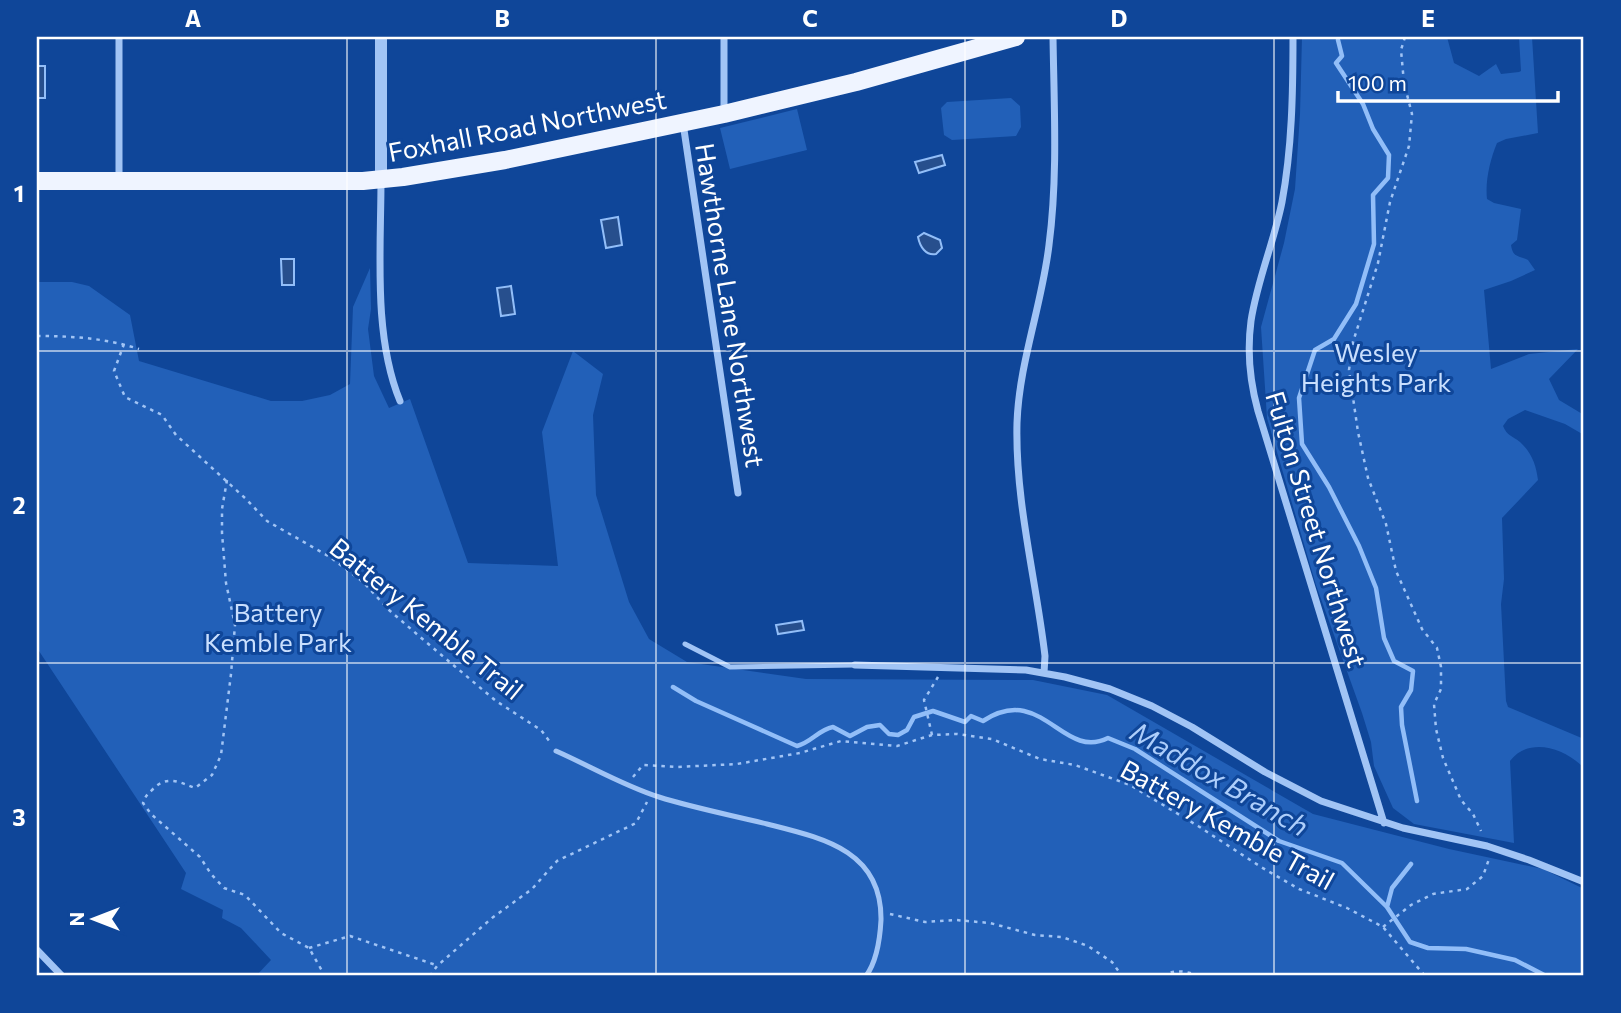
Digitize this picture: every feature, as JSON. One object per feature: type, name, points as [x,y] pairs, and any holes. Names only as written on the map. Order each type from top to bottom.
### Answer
[{"type":"main road","name":"Foxhall Road Northwest","points":[[37,181],[381,179],[505,160],[724,114],[856,82],[1016,37]]},
{"type":"street","points":[[119,37],[119,181]]},
{"type":"street","points":[[381,37],[382,334],[394,387],[400,401]]},
{"type":"street","points":[[724,37],[724,114]]},
{"type":"street","points":[[1044,673],[1041,621],[1020,481],[1017,420],[1052,224],[1055,169],[1053,37]]},
{"type":"street","name":"Fulton Street Northwest","points":[[1293,37],[1292,99],[1286,176],[1274,235],[1251,318],[1251,371],[1258,411],[1384,822]]},
{"type":"street","name":"Hawthorne Lane Northwest","points":[[682,123],[738,493]]},
{"type":"street","points":[[855,665],[1019,669],[1110,689],[1152,706],[1192,727],[1265,772],[1321,802],[1384,822],[1487,846],[1584,881]]},
{"type":"street","points":[[37,950],[62,976]]},
{"type":"lane","points":[[685,644],[730,667],[855,665]]},
{"type":"lane","points":[[556,751],[651,794],[823,838],[857,860],[872,878],[881,911],[880,935],[871,969],[866,976]]},
{"type":"path","points":[[1405,37],[1401,50],[1404,83],[1412,114],[1409,146],[1390,202],[1378,263],[1353,342],[1349,370],[1352,403],[1366,466],[1386,524],[1396,570],[1422,629],[1437,648],[1441,667],[1441,689],[1434,704],[1436,729],[1443,758],[1461,800],[1473,814],[1481,831]]},
{"type":"path","points":[[37,336],[84,337],[139,349]]},
{"type":"path","name":"Battery Kemble Trail","points":[[124,344],[114,371],[125,397],[162,415],[176,435],[267,521],[330,557],[362,582],[389,610],[496,701],[541,730],[556,751]]},
{"type":"path","points":[[227,481],[222,509],[222,533],[226,583],[235,625],[221,755],[212,775],[195,788],[172,779],[159,782],[143,803],[150,814],[200,857],[211,874],[225,888],[245,895],[281,933],[309,948],[325,976]]},
{"type":"path","points":[[932,735],[925,700],[944,669]]},
{"type":"path","name":"Battery Kemble Trail","points":[[628,783],[643,765],[677,767],[737,764],[800,753],[841,741],[897,746],[932,735],[957,734],[992,739],[1041,760],[1076,765],[1130,785],[1299,889],[1347,908],[1383,927],[1425,976]]},
{"type":"path","points":[[430,976],[437,965],[492,918],[532,889],[557,861],[636,822],[651,794]]},
{"type":"path","points":[[1383,927],[1410,905],[1433,894],[1467,889],[1483,876],[1490,854]]},
{"type":"path","points":[[881,911],[925,922],[956,920],[990,923],[1035,935],[1062,937],[1096,951],[1112,962],[1122,976]]},
{"type":"path","points":[[309,948],[350,936],[437,965]]},
{"type":"path","points":[[1163,976],[1187,971],[1199,976]]},
{"type":"green space","name":"Wesley Heights Park","points":[[1302,37],[1447,37],[1454,63],[1479,76],[1496,64],[1501,74],[1521,71],[1519,37],[1532,37],[1538,133],[1497,143],[1489,171],[1487,199],[1521,209],[1517,240],[1511,245],[1516,256],[1528,260],[1535,270],[1484,290],[1491,369],[1529,354],[1578,349],[1549,379],[1559,400],[1584,415],[1584,435],[1565,424],[1525,410],[1508,419],[1503,426],[1508,434],[1528,450],[1535,464],[1538,480],[1502,518],[1504,579],[1501,604],[1506,701],[1508,707],[1584,739],[1584,768],[1557,750],[1537,747],[1518,753],[1510,761],[1514,843],[1414,824],[1393,808],[1374,766],[1371,742],[1316,585],[1267,418],[1261,327],[1284,243],[1295,189]]},
{"type":"green space","points":[[1011,98],[1020,106],[1021,127],[1016,136],[952,140],[944,135],[941,108],[947,102]]},
{"type":"green space","points":[[797,109],[807,150],[730,169],[720,128]]},
{"type":"green space","name":"Battery Kemble Park","points":[[370,268],[371,309],[368,329],[374,376],[389,408],[410,399],[468,563],[558,566],[542,432],[573,351],[603,374],[593,415],[596,495],[629,602],[649,639],[687,662],[806,679],[1033,680],[1107,695],[1313,814],[1449,849],[1543,869],[1584,889],[1584,976],[256,976],[271,960],[241,928],[222,918],[223,910],[181,889],[186,873],[37,648],[37,282],[72,282],[89,286],[130,315],[139,361],[271,401],[302,401],[330,395],[350,384],[353,307]]},
{"type":"shaded area","points":[[37,66],[45,66],[45,98],[37,98]]},
{"type":"shaded area","points":[[942,155],[945,165],[919,173],[915,162]]},
{"type":"shaded area","points":[[618,217],[622,245],[606,248],[601,220]]},
{"type":"shaded area","points":[[924,233],[940,240],[942,248],[936,254],[929,254],[922,247],[918,237]]},
{"type":"shaded area","points":[[281,259],[294,259],[294,285],[282,285]]},
{"type":"shaded area","points":[[511,286],[515,314],[501,316],[497,288]]},
{"type":"shaded area","points":[[802,621],[804,630],[778,634],[776,625]]},
{"type":"waterway","points":[[1338,40],[1342,56],[1336,63],[1363,104],[1373,129],[1389,155],[1388,178],[1373,195],[1374,244],[1356,304],[1334,339],[1315,350],[1299,398],[1302,444],[1329,487],[1359,546],[1376,588],[1384,638],[1394,661],[1413,671],[1411,690],[1401,707],[1417,801]]},
{"type":"waterway","name":"Maddox Branch","points":[[673,687],[696,701],[797,746],[833,727],[850,736],[867,727],[880,725],[889,734],[898,735],[907,730],[914,717],[933,711],[965,722],[971,716],[983,721],[1003,711],[1021,710],[1036,715],[1077,740],[1092,742],[1108,738],[1135,749],[1279,841],[1342,863],[1387,907],[1410,942],[1428,948],[1466,949],[1515,960],[1546,976]]},
{"type":"waterway","points":[[1387,907],[1392,888],[1411,864]]}]
